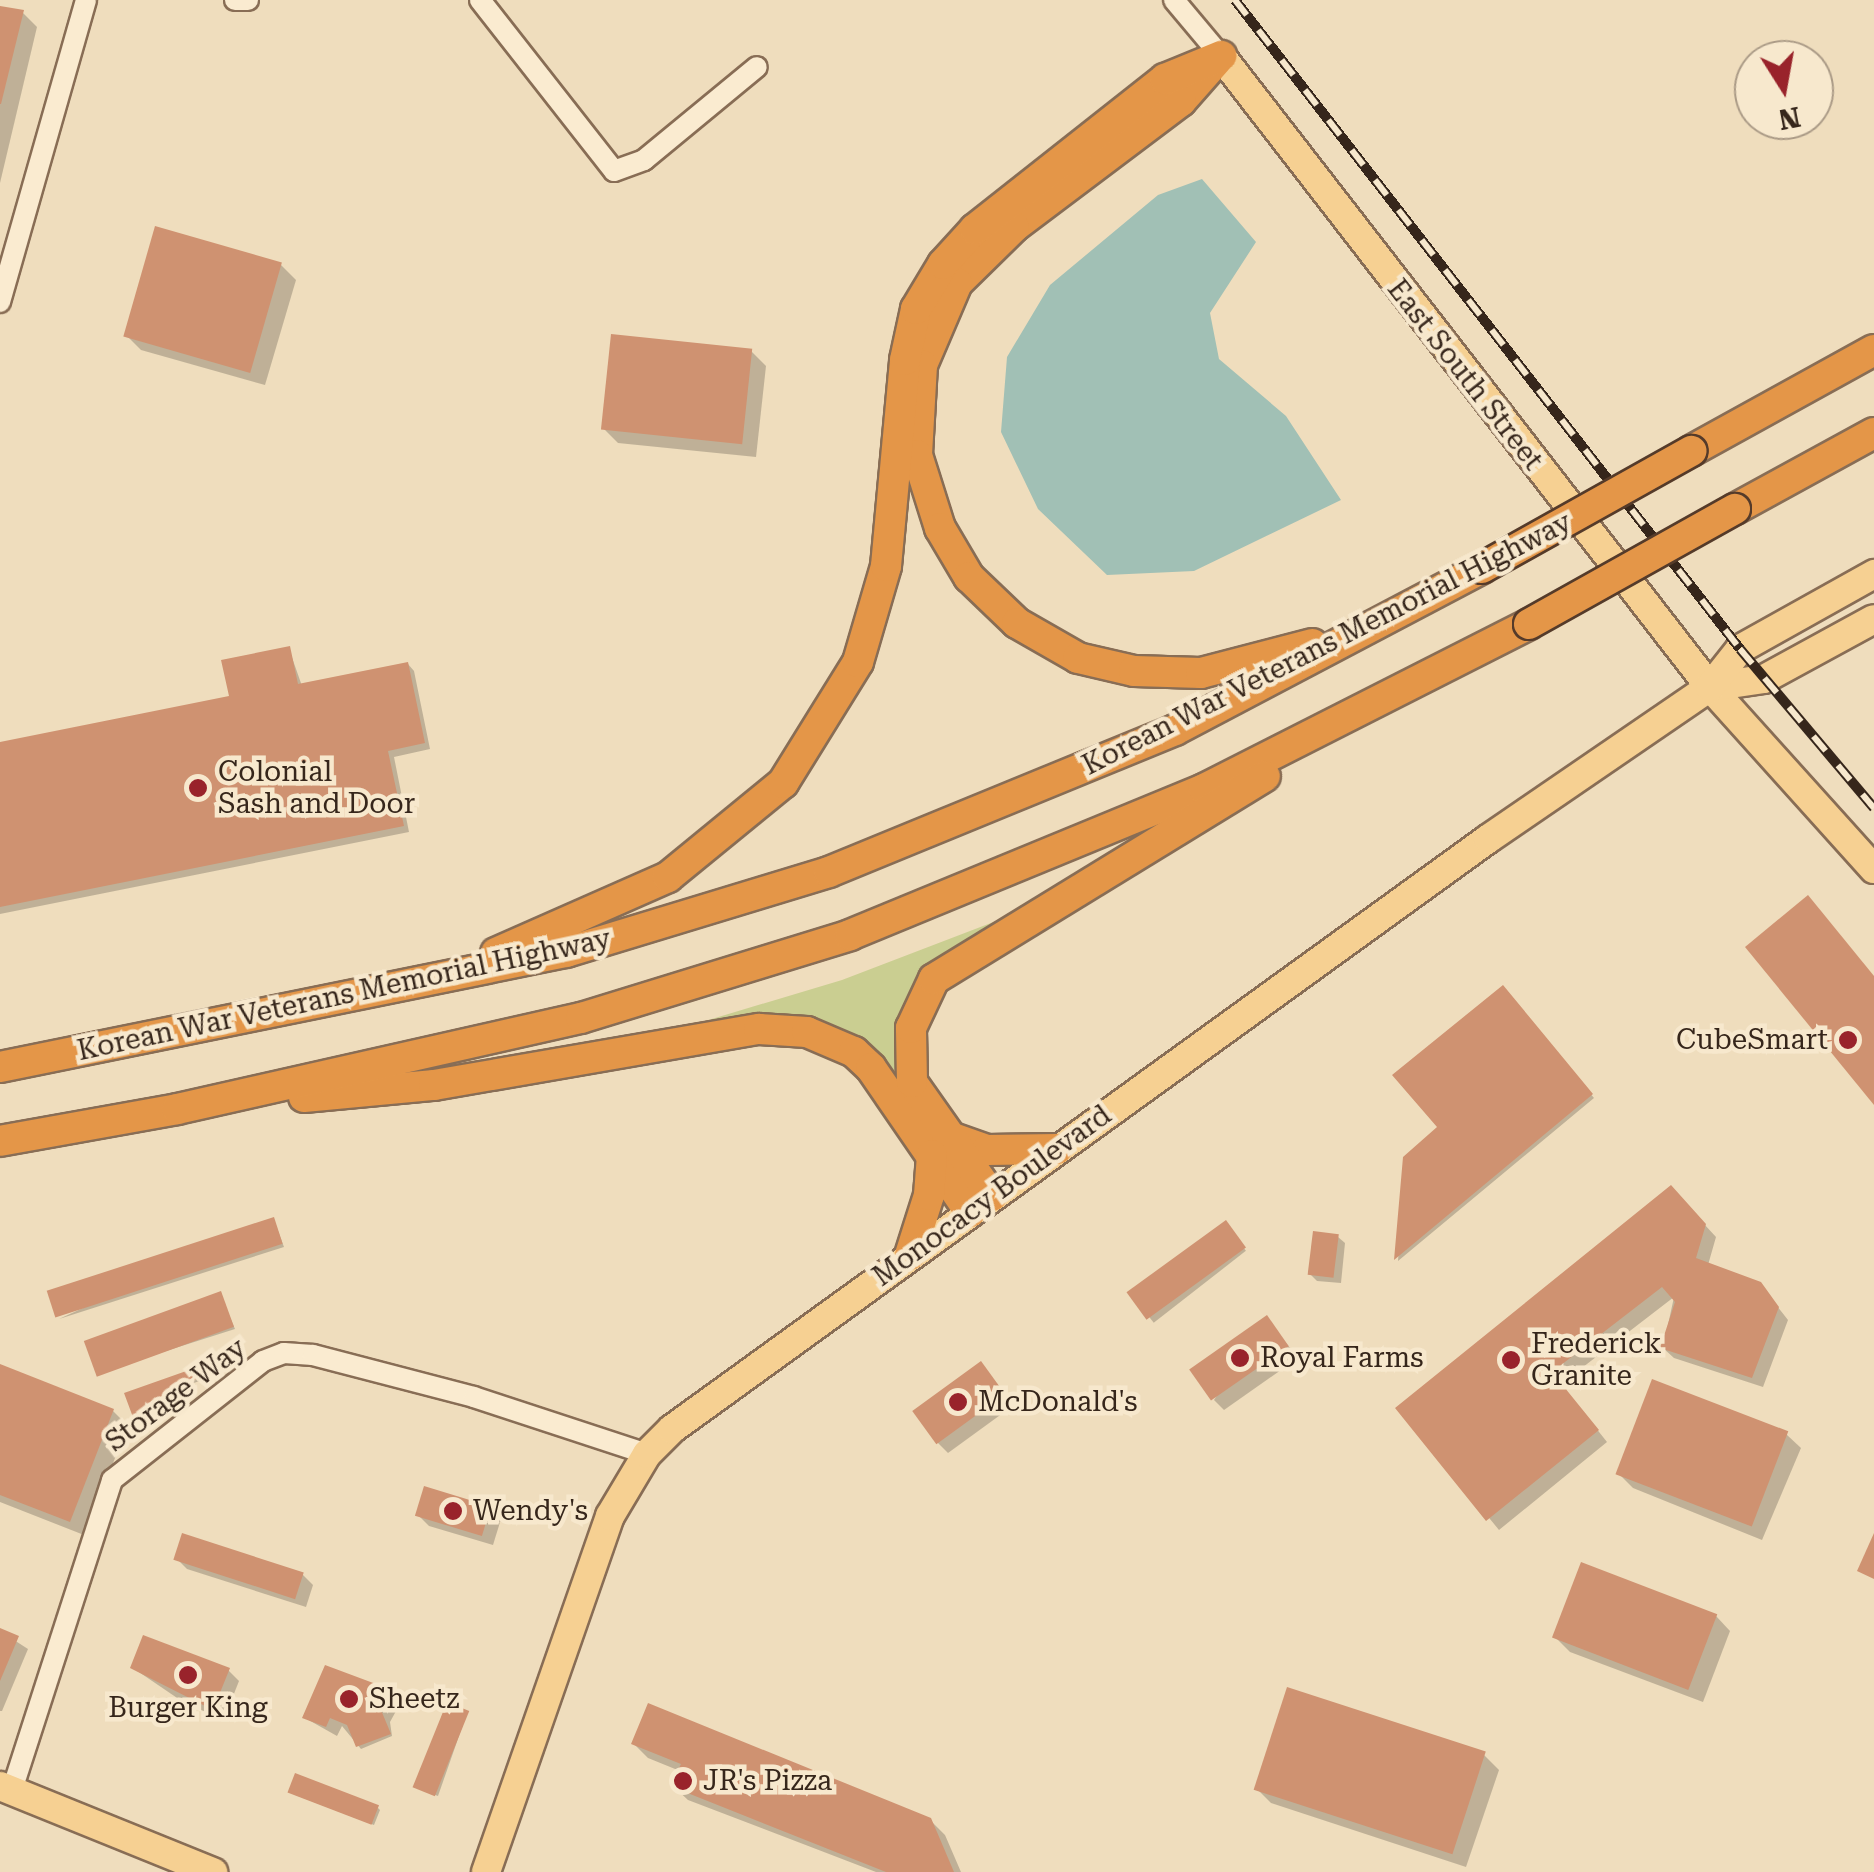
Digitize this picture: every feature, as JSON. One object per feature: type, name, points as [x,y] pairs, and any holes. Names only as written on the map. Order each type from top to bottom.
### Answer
[{"type":"highway","points":[[1221,56],[1181,101],[1014,226],[957,283],[930,339],[917,395],[916,455],[927,495],[954,556],[991,601],[1078,658],[1134,671],[1201,672],[1372,628]]},
{"type":"highway","points":[[420,985],[668,877],[783,783],[858,662],[886,566],[905,360],[916,309],[943,264],[974,229],[1165,80],[1221,56]]},
{"type":"highway","name":"Korean War Veterans Memorial Highway","points":[[0,1066],[420,985],[696,916],[942,830],[1176,730],[1372,628],[1874,350]]},
{"type":"highway","points":[[0,1141],[177,1109],[582,1018],[833,941],[1099,837],[1361,711],[1529,624],[1874,433]]},
{"type":"highway","points":[[910,1255],[930,1195],[940,1146],[912,1082],[908,1052],[919,1003],[934,978],[1211,813],[1361,711]]},
{"type":"highway","points":[[177,1109],[434,1085],[785,1028],[854,1052],[940,1146],[981,1204]]},
{"type":"highway","points":[[940,1146],[1058,1149]]},
{"type":"main road","name":"East South Street","points":[[1221,56],[1710,687],[1874,870]]},
{"type":"main road","name":"Monocacy Boulevard","points":[[486,1872],[596,1550],[647,1454],[718,1392],[1710,687],[1740,649],[1874,574]]},
{"type":"main road","name":"Monocacy Boulevard","points":[[1710,687],[1764,680],[1874,619]]},
{"type":"main road","points":[[6,1788],[213,1872]]},
{"type":"street","points":[[0,302],[86,0]]},
{"type":"street","points":[[235,0],[248,0]]},
{"type":"street","points":[[480,0],[614,170],[644,160],[757,67]]},
{"type":"street","points":[[1174,0],[1221,56]]},
{"type":"street","name":"Storage Way","points":[[6,1788],[112,1480],[262,1361],[284,1353],[314,1355],[474,1397],[647,1454]]},
{"type":"green space","points":[[1017,913],[929,970],[901,1018],[896,1074],[902,1086],[869,1050],[665,1033],[842,980]]},
{"type":"water","points":[[1202,179],[1256,242],[1210,313],[1219,359],[1286,416],[1341,500],[1194,571],[1107,575],[1038,509],[1001,432],[1007,357],[1050,285],[1158,195]]},
{"type":"building","points":[[0,6],[24,10],[1,104],[0,104]]},
{"type":"building","points":[[155,226],[282,262],[250,373],[123,337]]},
{"type":"building","points":[[611,334],[752,349],[742,444],[601,429]]},
{"type":"building","name":"Colonial Sash and Door","points":[[290,646],[298,684],[408,662],[425,743],[388,751],[404,826],[0,907],[0,742],[229,696],[221,660]]},
{"type":"building","name":"CubeSmart","points":[[1808,895],[1874,976],[1874,1105],[1745,947]]},
{"type":"building","points":[[1503,985],[1593,1094],[1394,1260],[1403,1157],[1437,1127],[1392,1075]]},
{"type":"building","name":"Frederick Granite","points":[[1671,1185],[1706,1224],[1696,1258],[1761,1282],[1779,1307],[1752,1378],[1660,1348],[1675,1302],[1662,1287],[1552,1372],[1599,1430],[1486,1521],[1395,1408]]},
{"type":"building","points":[[274,1217],[283,1244],[55,1317],[47,1291]]},
{"type":"building","points":[[1226,1220],[1246,1248],[1146,1320],[1126,1292]]},
{"type":"building","points":[[1313,1231],[1339,1234],[1333,1278],[1308,1275]]},
{"type":"building","points":[[221,1291],[234,1327],[97,1377],[84,1341]]},
{"type":"building","name":"Royal Farms","points":[[1267,1315],[1289,1346],[1211,1401],[1189,1369]]},
{"type":"building","name":"McDonald's","points":[[981,1361],[1005,1394],[936,1444],[912,1411]]},
{"type":"building","points":[[209,1363],[213,1373],[187,1383],[191,1391],[134,1420],[124,1393]]},
{"type":"building","points":[[0,1364],[114,1409],[70,1522],[0,1495]]},
{"type":"building","points":[[1652,1379],[1788,1431],[1752,1527],[1615,1474]]},
{"type":"building","name":"Wendy's","points":[[424,1486],[491,1506],[482,1536],[415,1516]]},
{"type":"building","points":[[182,1533],[304,1573],[295,1599],[173,1560]]},
{"type":"building","points":[[1874,1533],[1874,1579],[1857,1571]]},
{"type":"building","points":[[1581,1562],[1717,1614],[1688,1690],[1552,1638]]},
{"type":"building","points":[[0,1628],[19,1636],[0,1681]]},
{"type":"building","name":"Burger King","points":[[143,1635],[230,1668],[213,1710],[130,1668]]},
{"type":"building","name":"Sheetz","points":[[325,1665],[392,1690],[381,1710],[391,1734],[356,1747],[347,1725],[330,1718],[326,1727],[302,1718]]},
{"type":"building","points":[[1287,1687],[1486,1752],[1452,1854],[1254,1790]]},
{"type":"building","name":"Sheetz","points":[[447,1702],[469,1711],[435,1796],[413,1787]]},
{"type":"building","points":[[648,1703],[931,1818],[954,1872],[886,1872],[670,1786],[681,1764],[631,1744]]},
{"type":"building","name":"Sheetz","points":[[295,1773],[379,1805],[371,1825],[287,1793]]},
{"type":"railway","points":[[1235,0],[1740,649],[1874,808]]},
{"type":"place","name":"Colonial Sash and Door","points":[[198,788]]},
{"type":"place","name":"CubeSmart","points":[[1848,1040]]},
{"type":"place","name":"Royal Farms","points":[[1240,1358]]},
{"type":"place","name":"Frederick Granite","points":[[1511,1360]]},
{"type":"place","name":"McDonald's","points":[[958,1402]]},
{"type":"place","name":"Wendy's","points":[[453,1511]]},
{"type":"place","name":"Burger King","points":[[188,1675]]},
{"type":"place","name":"Sheetz","points":[[349,1699]]},
{"type":"place","name":"JR's Pizza","points":[[683,1781]]}]
